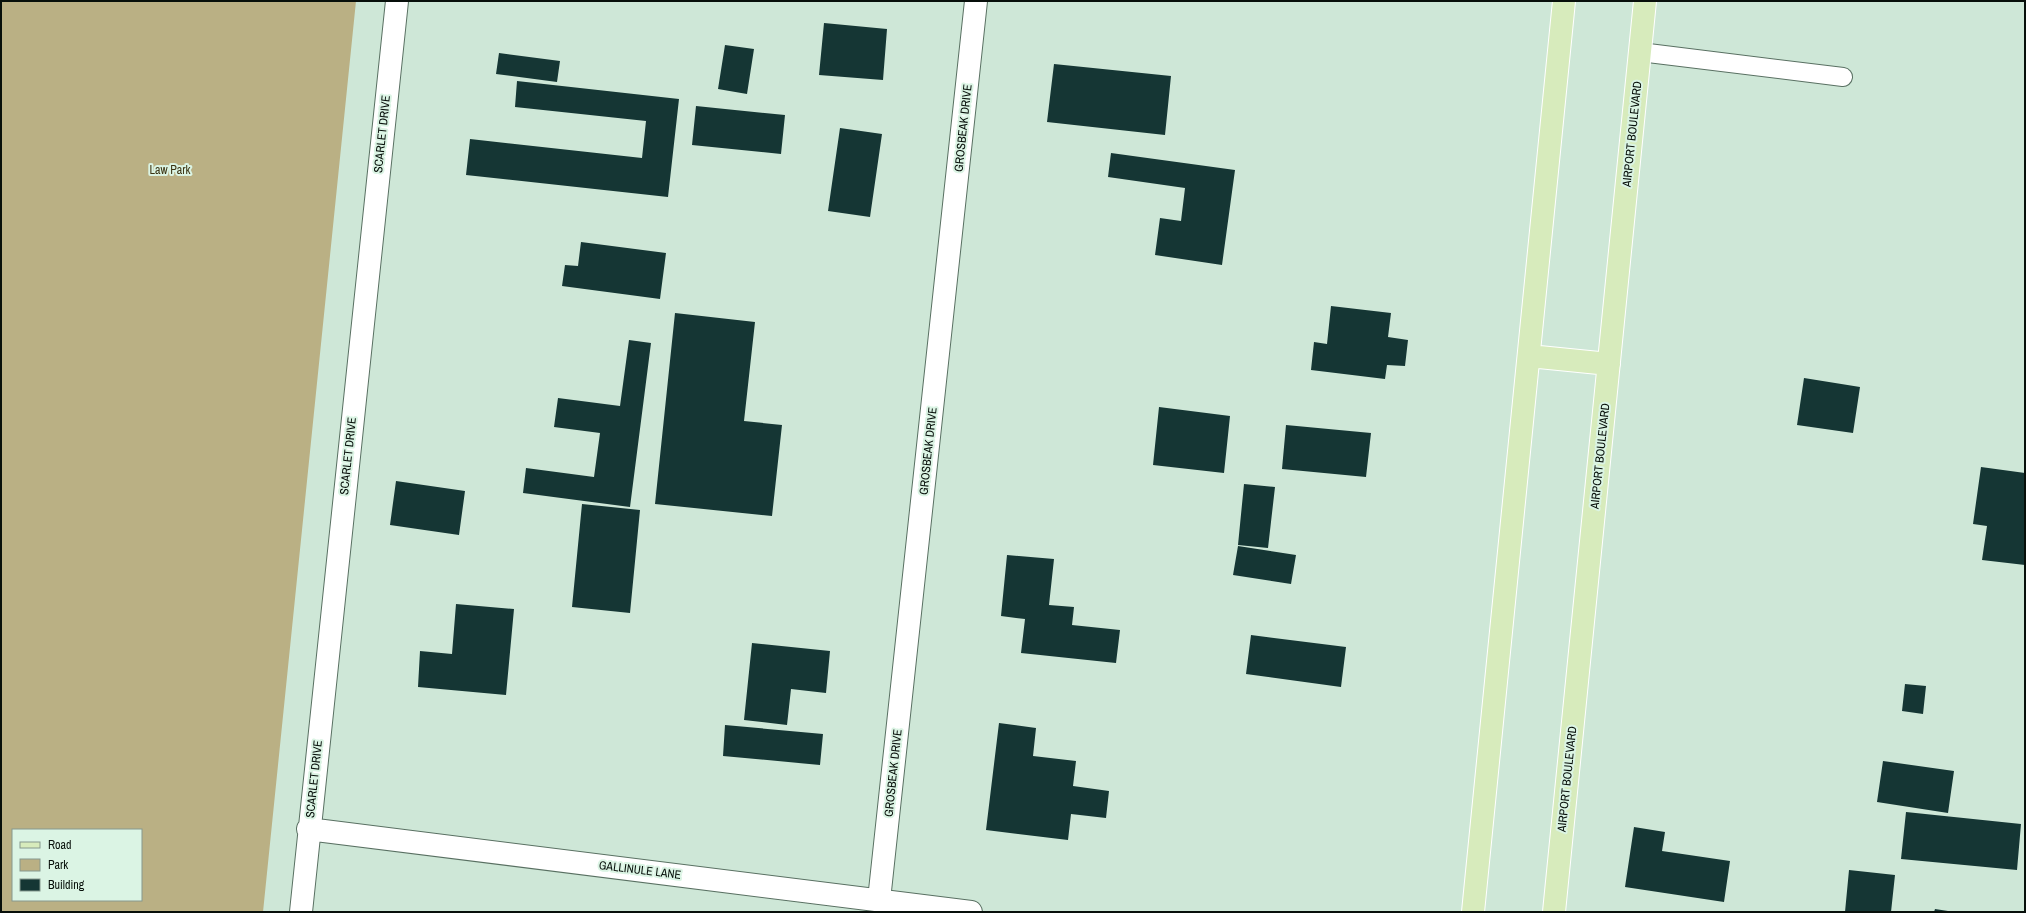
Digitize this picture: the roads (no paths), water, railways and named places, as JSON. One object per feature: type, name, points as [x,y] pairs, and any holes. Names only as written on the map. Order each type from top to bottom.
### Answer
[{"type":"main road","points":[[1473,912],[1564,1]]},
{"type":"main road","name":"AIRPORT BOULEVARD","points":[[1554,912],[1645,1]]},
{"type":"main road","points":[[1528,356],[1609,364]]},
{"type":"street","name":"SCARLET DRIVE","points":[[301,912],[308,829],[397,1]]},
{"type":"street","name":"GROSBEAK DRIVE","points":[[879,900],[976,1]]},
{"type":"street","name":"GALLINULE LANE","points":[[308,829],[971,912]]},
{"type":"lane","points":[[1640,52],[1843,77]]},
{"type":"park label","name":"Law Park","points":[[170,170]]}]
